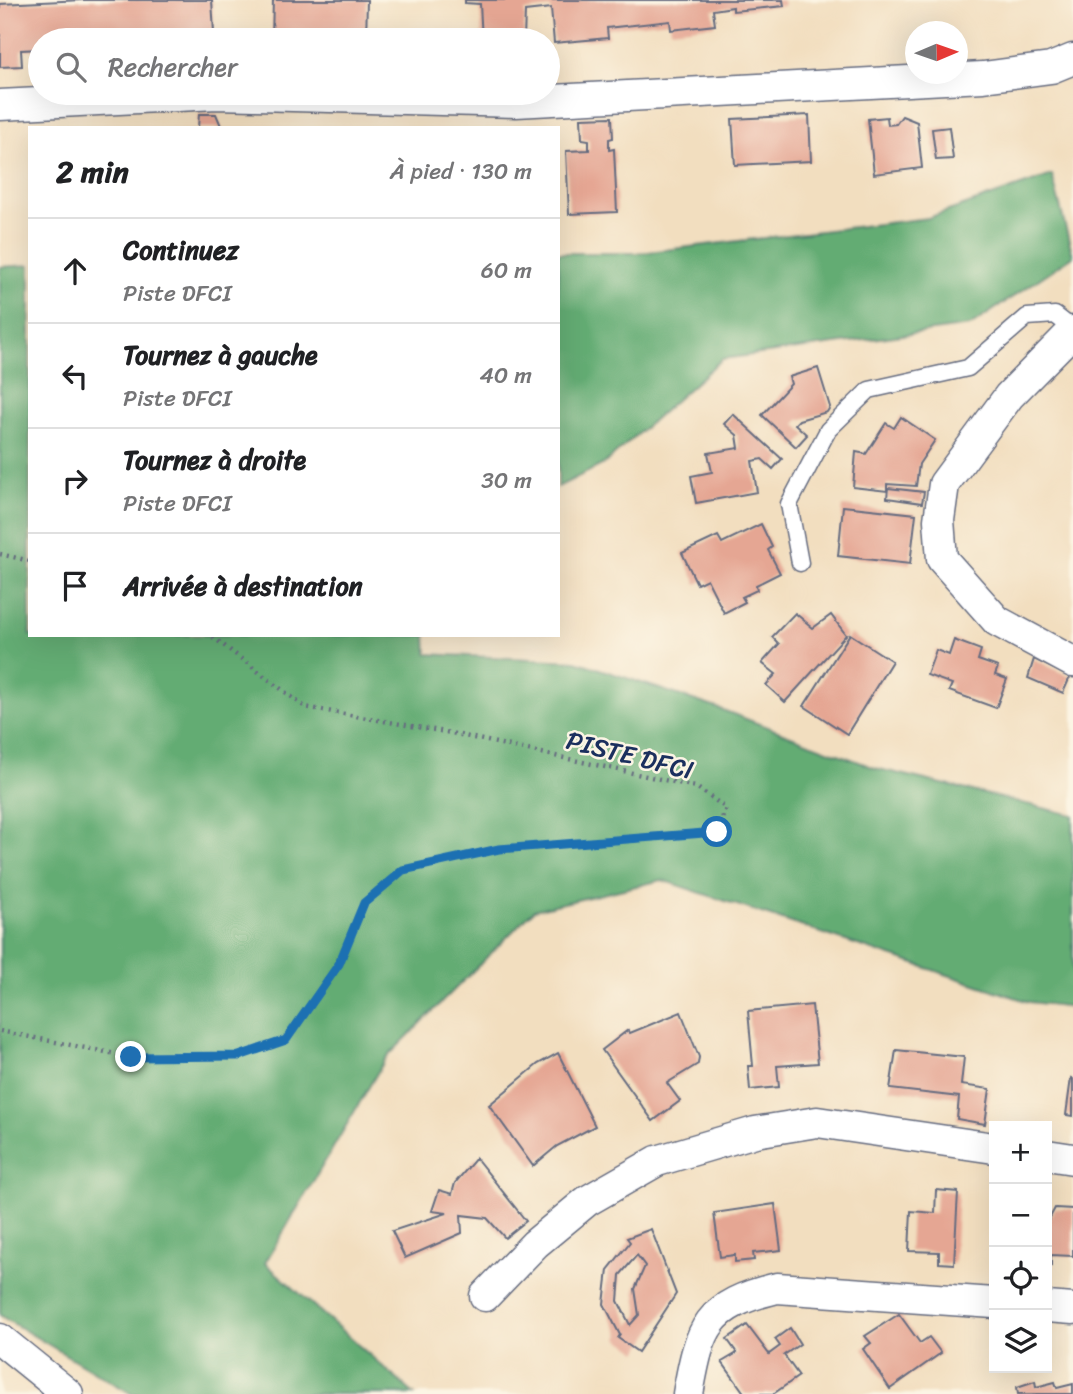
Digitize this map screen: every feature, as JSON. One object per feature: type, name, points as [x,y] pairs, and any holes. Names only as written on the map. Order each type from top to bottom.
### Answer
[{"type":"street","points":[[560,100],[983,77],[1051,68],[1073,59]]},
{"type":"street","points":[[0,104],[28,103]]},
{"type":"street","points":[[1073,330],[1009,396],[944,484],[939,520],[942,559],[998,621],[1073,662]]},
{"type":"street","points":[[485,1296],[535,1244],[587,1201],[657,1161],[706,1146],[755,1132],[817,1122],[989,1146]]},
{"type":"street","points":[[1052,1156],[1073,1159]]},
{"type":"street","points":[[688,1394],[696,1347],[716,1313],[743,1296],[777,1288],[989,1303]]},
{"type":"street","points":[[1052,1307],[1073,1309]]},
{"type":"street","points":[[0,1339],[68,1394]]},
{"type":"lane","points":[[800,563],[789,503],[828,430],[869,390],[968,368],[1027,317],[1055,315],[1073,330]]},
{"type":"path","points":[[0,554],[28,561]]},
{"type":"path","name":"PISTE DFCI","points":[[0,1031],[131,1057],[239,1056],[286,1040],[339,964],[364,903],[403,870],[499,849],[717,832],[726,808],[696,787],[451,733],[305,707],[213,637]]},
{"type":"green space","points":[[1052,175],[1073,256],[970,326],[722,359],[604,464],[560,486],[560,253],[640,253],[928,218]]},
{"type":"green space","points":[[28,265],[28,637],[426,637],[427,654],[576,661],[720,709],[875,768],[1073,815],[1073,1007],[1029,1002],[662,880],[534,910],[386,1058],[265,1263],[414,1394],[132,1394],[7,1320],[0,1315],[0,267]]},
{"type":"building","points":[[83,0],[212,0],[214,28],[28,28],[28,50],[21,50],[22,66],[0,67],[0,4]]},
{"type":"building","points":[[273,0],[367,0],[366,28],[272,28]]},
{"type":"building","points":[[465,0],[783,0],[784,6],[733,11],[733,7],[713,10],[715,25],[671,30],[670,21],[607,28],[608,38],[560,42],[560,28],[553,28],[551,8],[525,11],[524,28],[481,28],[480,4],[465,3]]},
{"type":"building","points":[[199,114],[216,114],[221,126],[198,126]]},
{"type":"building","points":[[809,115],[811,161],[735,165],[732,119]]},
{"type":"building","points":[[902,116],[917,122],[922,168],[874,174],[868,119],[887,117],[888,125],[896,124]]},
{"type":"building","points":[[612,117],[613,138],[609,139],[609,150],[614,149],[617,212],[569,214],[566,151],[589,150],[589,140],[582,139],[581,118]]},
{"type":"building","points":[[949,127],[953,159],[936,160],[932,129]]},
{"type":"building","points":[[818,368],[830,407],[827,412],[799,420],[795,424],[807,435],[796,447],[762,415],[791,384],[789,377]]},
{"type":"building","points":[[733,414],[782,459],[773,469],[762,459],[752,461],[757,492],[696,503],[691,476],[712,472],[708,453],[739,448],[737,435],[724,424]]},
{"type":"building","points":[[901,417],[935,440],[919,464],[916,486],[887,484],[887,491],[853,487],[856,452],[866,454],[886,423],[894,428]]},
{"type":"building","points":[[888,488],[924,492],[922,503],[887,498]]},
{"type":"building","points":[[843,506],[916,514],[910,564],[838,556]]},
{"type":"building","points":[[761,524],[772,547],[768,550],[780,573],[756,585],[757,590],[742,597],[745,602],[724,613],[707,579],[697,584],[682,553],[718,536],[722,543]]},
{"type":"building","points":[[795,613],[813,628],[831,615],[846,635],[785,702],[766,685],[776,674],[762,663],[779,644],[772,637]]},
{"type":"building","points":[[850,634],[892,661],[847,734],[804,706]]},
{"type":"building","points":[[954,640],[981,650],[978,660],[998,667],[995,675],[1007,679],[996,708],[949,691],[952,684],[927,675],[936,650],[949,655]]},
{"type":"building","points":[[1034,659],[1070,677],[1063,693],[1028,678]]},
{"type":"building","points":[[812,1005],[818,1063],[777,1066],[779,1087],[750,1090],[748,1066],[753,1066],[748,1011]]},
{"type":"building","points":[[681,1012],[699,1057],[698,1064],[667,1083],[680,1101],[653,1121],[602,1050],[628,1030],[630,1033]]},
{"type":"building","points":[[896,1050],[964,1057],[961,1085],[990,1089],[985,1124],[957,1119],[959,1097],[890,1089]]},
{"type":"building","points":[[558,1053],[595,1126],[557,1146],[533,1166],[489,1105],[538,1064]]},
{"type":"building","points":[[1071,1078],[1073,1079],[1073,1116],[1066,1115]]},
{"type":"building","points":[[476,1158],[526,1221],[505,1238],[487,1218],[461,1215],[462,1233],[405,1258],[392,1231],[447,1213],[432,1211],[439,1190],[452,1194],[455,1183]]},
{"type":"building","points":[[936,1190],[958,1192],[954,1264],[939,1263],[939,1252],[909,1251],[911,1211],[935,1213]]},
{"type":"building","points":[[775,1204],[781,1250],[753,1253],[754,1260],[735,1262],[735,1255],[720,1257],[714,1213]]},
{"type":"building","points":[[1055,1208],[1073,1209],[1073,1256],[1052,1255],[1052,1214]]},
{"type":"building","points":[[651,1229],[676,1294],[638,1352],[618,1338],[620,1335],[604,1304],[608,1270],[630,1242],[627,1238]],"holes":[[[637,1255],[645,1266],[635,1289],[639,1315],[630,1325],[618,1301],[620,1275]]]},
{"type":"building","points":[[899,1314],[920,1343],[929,1337],[941,1353],[890,1389],[863,1349],[871,1343],[865,1336]]},
{"type":"building","points":[[747,1325],[769,1354],[780,1346],[775,1339],[790,1328],[800,1344],[784,1355],[799,1376],[773,1394],[745,1394],[722,1362],[737,1353],[727,1339]]},
{"type":"building","points":[[1035,1381],[1036,1387],[1055,1382],[1057,1388],[1073,1384],[1073,1394],[1018,1394],[1017,1387]]},
{"type":"route","points":[[131,1057],[239,1056],[286,1040],[339,964],[364,903],[403,870],[499,849],[717,832]]}]
